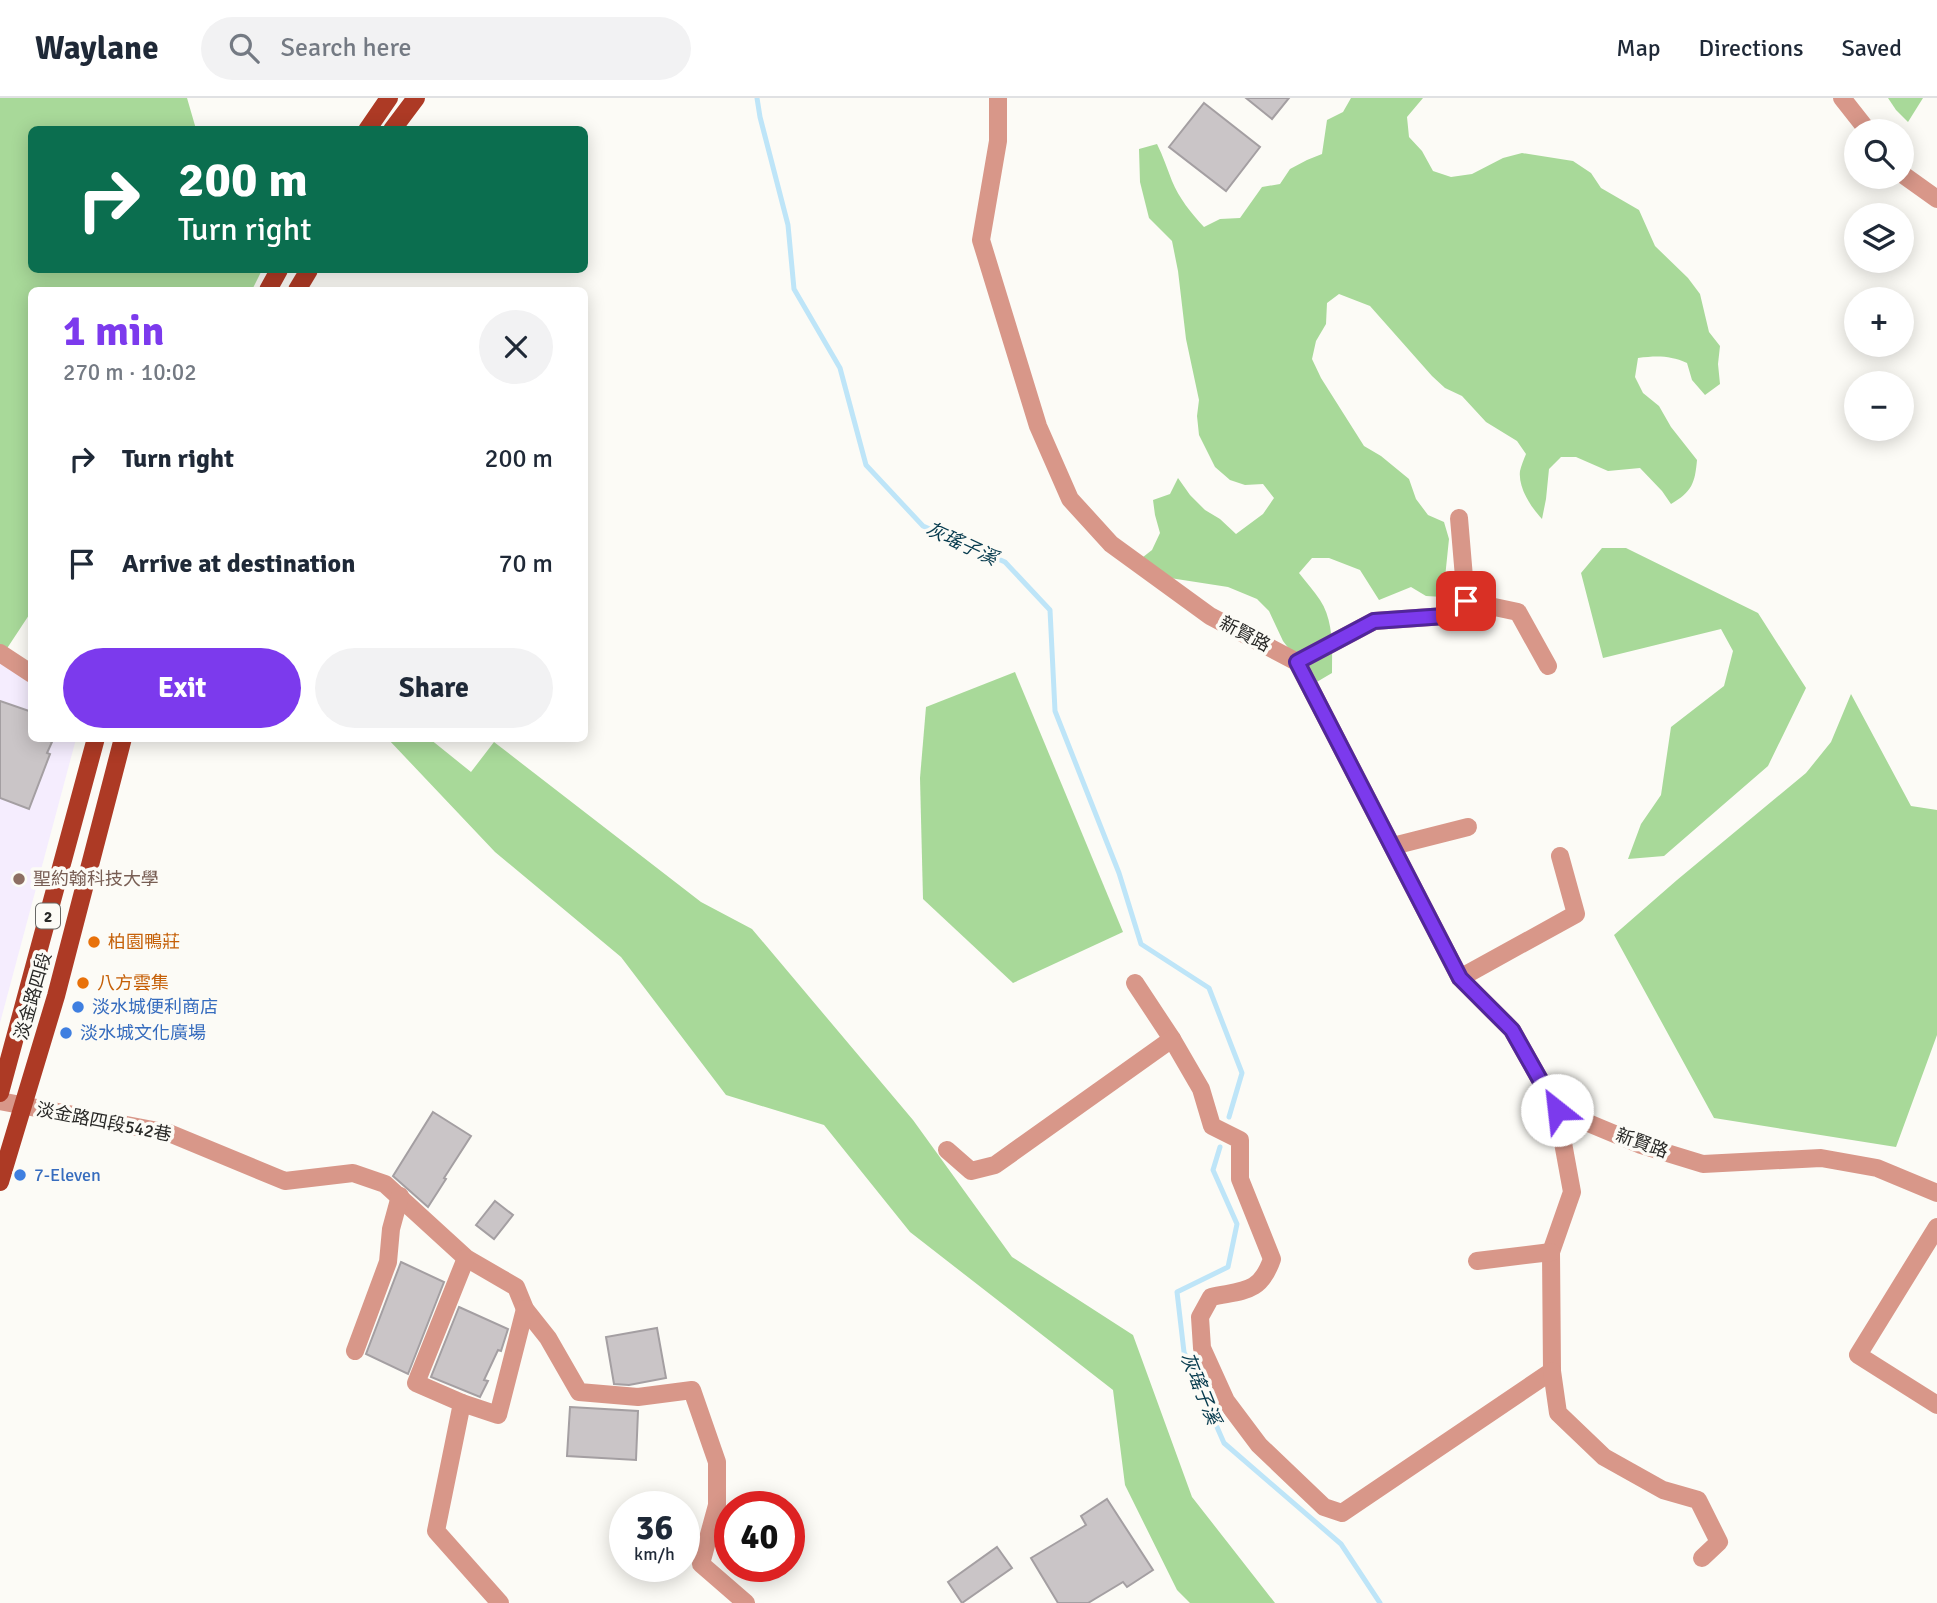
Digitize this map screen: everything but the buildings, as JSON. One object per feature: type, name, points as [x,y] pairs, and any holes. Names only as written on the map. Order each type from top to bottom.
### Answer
[{"type":"main road","points":[[370,126],[389,98]]},
{"type":"main road","points":[[395,126],[416,98]]},
{"type":"main road","name":"淡金路四段","points":[[0,1093],[95,742]]},
{"type":"main road","name":"淡金路四段","points":[[0,1182],[56,996],[122,742]]},
{"type":"street","name":"新賢路","points":[[998,98],[998,141],[981,240],[1038,426],[1070,499],[1111,544],[1210,616],[1297,662]]},
{"type":"street","points":[[1842,98],[1859,119]]},
{"type":"street","points":[[1914,183],[1937,199]]},
{"type":"street","points":[[1459,518],[1466,601]]},
{"type":"street","points":[[1548,666],[1518,611],[1466,601],[1445,616],[1374,621],[1297,662],[1460,978],[1512,1030],[1557,1110],[1572,1192],[1551,1252],[1552,1371],[1558,1413],[1604,1457],[1663,1490],[1698,1500],[1719,1542],[1702,1558]]},
{"type":"street","points":[[0,653],[28,671]]},
{"type":"street","points":[[1393,846],[1468,827]]},
{"type":"street","points":[[1460,978],[1576,914],[1560,856]]},
{"type":"street","points":[[1135,984],[1172,1038],[1201,1089],[1212,1126],[1240,1140],[1240,1179],[1272,1259],[1266,1274],[1252,1288],[1211,1297],[1200,1317],[1202,1348],[1226,1401],[1259,1445],[1324,1507],[1342,1513],[1552,1371]]},
{"type":"street","points":[[947,1150],[971,1171],[995,1165],[1172,1038]]},
{"type":"street","name":"淡金路四段542巷","points":[[0,1101],[169,1133],[285,1181],[353,1173],[385,1184],[466,1258],[516,1287],[525,1309],[548,1338],[579,1392],[638,1397],[692,1390],[717,1462],[717,1505],[701,1564],[746,1603]]},
{"type":"street","name":"新賢路","points":[[1557,1110],[1641,1145],[1703,1164],[1821,1158],[1877,1168],[1937,1193]]},
{"type":"street","points":[[355,1351],[388,1262],[391,1229],[400,1196]]},
{"type":"street","points":[[1934,1397],[1858,1355],[1937,1227]]},
{"type":"street","points":[[1476,1261],[1551,1252]]},
{"type":"street","points":[[466,1258],[416,1383],[498,1415],[525,1309]]},
{"type":"street","points":[[462,1403],[436,1531],[500,1603]]},
{"type":"shaded area","name":"聖約翰科技大學","points":[[0,655],[28,676],[28,742],[75,742],[0,1023]]},
{"type":"green space","points":[[0,98],[187,98],[195,126],[28,126],[28,273],[260,273],[254,287],[28,287],[28,617],[2,656]]},
{"type":"green space","points":[[1351,98],[1423,98],[1407,117],[1409,137],[1422,151],[1433,171],[1451,177],[1472,174],[1503,158],[1522,153],[1573,161],[1591,173],[1601,188],[1639,210],[1655,246],[1688,278],[1700,294],[1709,332],[1720,346],[1720,384],[1705,395],[1692,380],[1687,363],[1662,357],[1638,358],[1635,377],[1643,393],[1659,406],[1671,427],[1697,460],[1691,486],[1671,504],[1640,468],[1608,471],[1576,457],[1561,457],[1549,469],[1542,519],[1521,484],[1520,471],[1526,454],[1517,441],[1486,422],[1462,396],[1445,388],[1370,306],[1339,294],[1327,303],[1326,324],[1316,341],[1312,359],[1364,446],[1409,479],[1416,499],[1428,515],[1444,522],[1449,539],[1443,597],[1426,596],[1411,587],[1379,600],[1360,570],[1329,558],[1312,558],[1299,573],[1325,608],[1332,645],[1332,673],[1315,683],[1283,641],[1269,611],[1257,599],[1228,587],[1170,578],[1138,561],[1152,550],[1160,533],[1153,500],[1170,494],[1178,478],[1205,510],[1236,534],[1263,514],[1274,498],[1263,484],[1245,485],[1230,480],[1215,467],[1199,435],[1199,400],[1186,339],[1172,241],[1149,218],[1140,182],[1139,149],[1157,144],[1178,193],[1204,227],[1220,219],[1240,218],[1262,187],[1280,184],[1290,169],[1322,154],[1327,120],[1343,112]]},
{"type":"green space","points":[[1888,98],[1923,98],[1910,119],[1905,119]]},
{"type":"green space","points":[[1602,548],[1626,548],[1758,613],[1806,688],[1768,766],[1664,856],[1628,859],[1641,824],[1661,795],[1671,727],[1724,686],[1733,651],[1721,629],[1603,658],[1581,573]]},
{"type":"green space","points":[[1015,672],[1123,932],[1013,983],[923,899],[920,778],[926,707]]},
{"type":"green space","points":[[1851,694],[1911,806],[1937,810],[1937,1035],[1896,1147],[1714,1118],[1614,935],[1806,773],[1831,742]]},
{"type":"green space","points":[[391,742],[434,742],[471,772],[494,742],[701,902],[752,929],[913,1120],[1012,1257],[1133,1335],[1192,1497],[1275,1603],[1190,1603],[1177,1590],[1125,1485],[1113,1390],[910,1232],[824,1125],[726,1095],[621,957],[495,852]]},
{"type":"waterway","name":"灰瑤子溪","points":[[757,98],[788,225],[794,289],[840,368],[866,465],[923,526],[1005,562],[1050,610],[1055,711],[1119,873],[1141,944],[1209,988],[1242,1073],[1229,1117]]},
{"type":"waterway","name":"灰瑤子溪","points":[[1220,1147],[1213,1170],[1237,1224],[1228,1267],[1177,1292],[1184,1352],[1224,1443],[1341,1544],[1380,1603]]},
{"type":"place","name":"聖約翰科技大學","points":[[19,879]]},
{"type":"place","name":"柏園鴨莊","points":[[94,942]]},
{"type":"place","name":"八方雲集","points":[[83,983]]},
{"type":"place","name":"淡水城便利商店","points":[[78,1007]]},
{"type":"place","name":"淡水城文化廣場","points":[[66,1033]]},
{"type":"place","name":"7-Eleven","points":[[20,1175]]},
{"type":"route","points":[[1466,601],[1445,616],[1374,621],[1297,662],[1460,978],[1512,1030],[1557,1110]]}]
